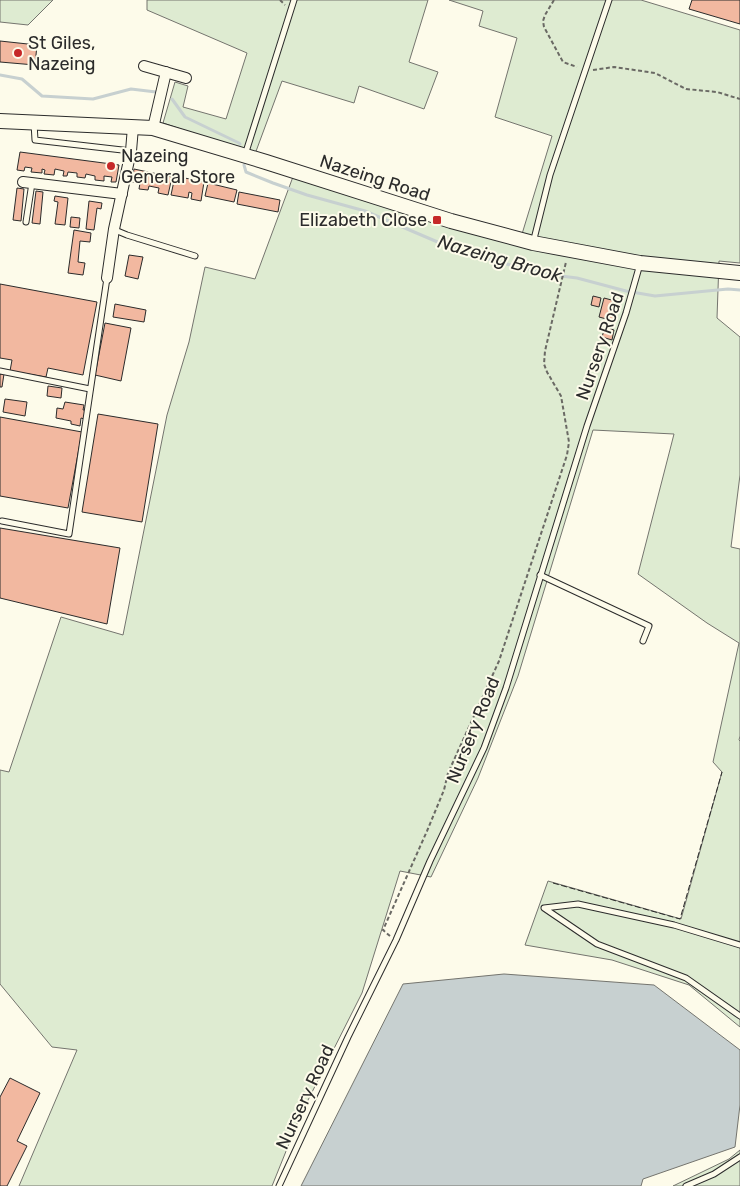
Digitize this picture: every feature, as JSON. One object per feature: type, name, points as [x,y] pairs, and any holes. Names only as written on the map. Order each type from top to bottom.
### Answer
[{"type":"main road","name":"Nazeing Road","points":[[0,121],[153,128],[451,221],[533,243],[640,263],[740,274]]},
{"type":"street","points":[[144,66],[186,78]]},
{"type":"street","points":[[153,128],[166,72]]},
{"type":"street","points":[[107,278],[114,230],[131,151],[134,127]]},
{"type":"street","points":[[27,182],[122,194]]},
{"type":"lane","points":[[245,156],[294,0]]},
{"type":"lane","points":[[533,243],[550,175],[609,0]]},
{"type":"lane","points":[[34,122],[35,140],[131,151]]},
{"type":"lane","points":[[26,222],[27,182]]},
{"type":"lane","points":[[114,230],[195,256]]},
{"type":"lane","name":"Nursery Road","points":[[279,1186],[348,1037],[396,940],[430,861],[484,748],[506,688],[587,426],[631,299],[640,263]]},
{"type":"lane","points":[[2,521],[69,534],[107,278]]},
{"type":"lane","points":[[0,371],[90,389]]},
{"type":"lane","points":[[540,576],[649,626],[643,641]]},
{"type":"lane","points":[[740,945],[674,925],[578,904],[544,908],[597,944],[686,978],[740,1016]]},
{"type":"lane","points":[[686,1186],[714,1174],[740,1157]]},
{"type":"path","points":[[554,0],[545,15],[544,27],[563,62],[584,71],[614,67],[655,73],[686,89],[717,92],[740,99]]},
{"type":"path","points":[[396,940],[383,930],[444,790],[448,773],[499,661],[567,455],[569,442],[561,396],[544,364],[545,352],[567,256]]},
{"type":"green space","points":[[0,0],[53,0],[28,25],[0,22]]},
{"type":"green space","points":[[147,0],[428,0],[409,62],[438,72],[424,109],[359,86],[354,103],[282,81],[255,154],[163,123],[175,82],[188,86],[183,107],[226,119],[247,53],[147,10]]},
{"type":"green space","points":[[449,0],[641,0],[740,30],[740,263],[719,261],[717,318],[740,337],[740,475],[731,547],[740,549],[740,1027],[689,985],[612,960],[525,945],[548,881],[681,919],[722,772],[713,762],[739,643],[707,623],[638,574],[674,434],[593,430],[518,676],[478,778],[431,877],[400,871],[362,993],[301,1114],[272,1186],[19,1186],[77,1050],[52,1047],[0,984],[0,770],[9,772],[61,617],[123,635],[167,415],[189,342],[205,267],[255,279],[297,166],[393,199],[522,234],[552,136],[495,117],[517,38],[479,26],[483,11]]},
{"type":"green space","points":[[740,1150],[740,1186],[673,1186],[729,1159]]},
{"type":"shaded area","points":[[504,974],[654,985],[740,1050],[740,1105],[735,1147],[643,1179],[641,1186],[301,1186],[403,984]]},
{"type":"building","points":[[692,0],[740,0],[740,24],[689,9]]},
{"type":"building","name":"St Giles, Nazeing","points":[[0,41],[37,45],[35,65],[0,62]]},
{"type":"building","points":[[20,152],[119,165],[116,182],[111,182],[112,177],[104,176],[104,181],[95,180],[95,176],[86,174],[85,178],[77,177],[77,173],[68,172],[67,176],[63,176],[64,171],[55,169],[54,175],[44,174],[45,170],[42,169],[42,173],[31,172],[32,168],[25,167],[24,171],[17,170]]},
{"type":"building","points":[[134,169],[172,177],[168,195],[158,193],[159,188],[149,186],[148,190],[139,189],[140,183],[132,182]]},
{"type":"building","points":[[175,176],[204,182],[201,201],[191,199],[192,193],[189,192],[188,198],[171,195]]},
{"type":"building","points":[[208,183],[237,190],[234,202],[205,196]]},
{"type":"building","points":[[17,188],[24,189],[21,221],[13,220]]},
{"type":"building","points":[[36,191],[43,192],[40,224],[32,223]]},
{"type":"building","points":[[239,192],[280,200],[278,212],[237,204]]},
{"type":"building","points":[[55,196],[68,198],[65,225],[55,224],[58,202],[54,201]]},
{"type":"building","points":[[89,201],[102,203],[101,209],[97,208],[94,230],[86,229]]},
{"type":"building","points":[[71,217],[80,218],[79,228],[70,227]]},
{"type":"building","points":[[74,230],[91,233],[90,242],[80,241],[78,262],[85,263],[83,275],[68,273]]},
{"type":"building","points":[[129,255],[143,257],[138,279],[125,276]]},
{"type":"building","points":[[0,284],[97,302],[83,375],[48,368],[46,377],[10,371],[12,360],[0,358]]},
{"type":"building","points":[[593,296],[601,298],[599,307],[591,305]]},
{"type":"building","points":[[604,298],[619,302],[614,321],[599,317]]},
{"type":"building","points":[[115,304],[146,310],[144,322],[113,317]]},
{"type":"building","points":[[105,323],[131,328],[121,381],[95,375]]},
{"type":"building","points":[[605,327],[614,330],[612,340],[602,337]]},
{"type":"building","points":[[0,374],[4,374],[2,387],[0,387]]},
{"type":"building","points":[[48,386],[62,388],[61,398],[47,396]]},
{"type":"building","points":[[5,399],[27,402],[25,416],[3,412]]},
{"type":"building","points":[[65,402],[84,405],[83,410],[86,410],[84,419],[81,418],[80,426],[71,424],[71,421],[56,418],[57,408],[63,409]]},
{"type":"building","points":[[98,414],[158,424],[142,522],[82,512]]},
{"type":"building","points":[[0,417],[82,432],[68,508],[0,496]]},
{"type":"building","points":[[0,528],[120,548],[107,624],[0,598]]},
{"type":"building","points":[[10,1078],[40,1093],[17,1141],[27,1146],[7,1186],[0,1186],[0,1097]]},
{"type":"waterway","name":"Nazeing Brook","points":[[0,75],[22,79],[42,96],[93,99],[131,89],[156,92]]},
{"type":"waterway","name":"Nazeing Brook","points":[[172,99],[185,117],[240,144]]},
{"type":"waterway","name":"Nazeing Brook","points":[[244,165],[246,172],[273,183],[307,195],[365,211],[461,252],[545,274],[577,278],[626,291],[655,296],[728,289],[740,290]]},
{"type":"fence","points":[[553,883],[680,919],[722,772]]},
{"type":"place","name":"St Giles, Nazeing","points":[[18,53]]},
{"type":"place","name":"Nazeing General Store","points":[[111,166]]},
{"type":"place","name":"Elizabeth Close","points":[[437,220]]}]
